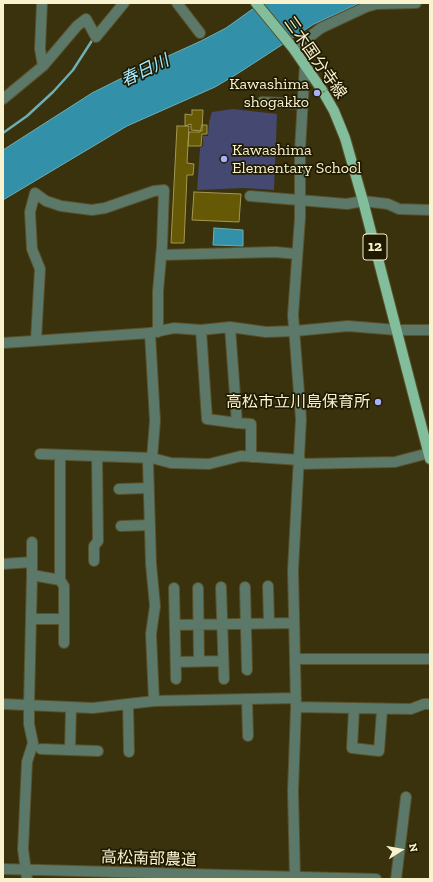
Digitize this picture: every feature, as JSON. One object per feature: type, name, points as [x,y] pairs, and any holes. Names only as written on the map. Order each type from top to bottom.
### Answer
[{"type":"main road","name":"三木国分寺線","points":[[256,3],[305,64],[334,111],[345,138],[430,456]]},
{"type":"street","points":[[42,3],[40,49],[43,66]]},
{"type":"street","points":[[3,99],[43,66],[77,26],[86,19],[96,36],[124,3]]},
{"type":"street","points":[[177,3],[200,33]]},
{"type":"street","points":[[293,48],[321,28],[366,7],[376,4],[416,3]]},
{"type":"street","points":[[295,878],[293,791],[296,703],[293,570],[300,462],[301,419],[294,315],[305,64]]},
{"type":"street","points":[[262,102],[304,104]]},
{"type":"street","points":[[36,340],[40,269],[32,249],[30,212],[35,193],[46,201],[60,206],[92,210],[105,208],[154,191],[164,190],[161,255],[154,333],[155,422],[152,458],[148,462],[151,564],[155,606],[151,634],[154,701]]},
{"type":"street","points":[[250,196],[295,200],[300,202],[347,204],[363,201],[388,204],[400,209],[430,210]]},
{"type":"street","points":[[161,255],[276,252],[297,254]]},
{"type":"street","points":[[3,343],[22,343],[36,340],[154,333],[174,328],[201,330],[230,327],[266,332],[348,326],[397,330],[430,330]]},
{"type":"street","points":[[230,327],[237,423]]},
{"type":"street","points":[[201,330],[207,419],[251,424],[251,457]]},
{"type":"street","points":[[40,454],[152,458],[171,463],[209,464],[241,456],[300,462],[395,462],[430,456]]},
{"type":"street","points":[[60,455],[60,580],[64,586],[64,643]]},
{"type":"street","points":[[94,561],[94,546],[98,541],[97,457]]},
{"type":"street","points":[[119,489],[149,488]]},
{"type":"street","points":[[121,526],[150,525]]},
{"type":"street","points":[[27,875],[24,849],[27,762],[33,743],[29,724],[32,542]]},
{"type":"street","points":[[3,564],[32,562]]},
{"type":"street","points":[[32,575],[60,580]]},
{"type":"street","points":[[245,586],[247,670]]},
{"type":"street","points":[[268,586],[269,622]]},
{"type":"street","points":[[221,587],[224,679]]},
{"type":"street","points":[[174,588],[176,679]]},
{"type":"street","points":[[198,588],[199,661]]},
{"type":"street","points":[[31,619],[64,619]]},
{"type":"street","points":[[175,625],[269,622],[294,623]]},
{"type":"street","points":[[294,659],[430,659]]},
{"type":"street","points":[[176,662],[224,661]]},
{"type":"street","points":[[247,699],[248,736]]},
{"type":"street","points":[[3,704],[93,708],[154,701],[247,699],[354,709],[382,710],[412,709],[424,704],[430,704]]},
{"type":"street","points":[[128,704],[129,752]]},
{"type":"street","points":[[70,750],[71,707]]},
{"type":"street","points":[[354,709],[352,748],[380,751],[382,710]]},
{"type":"street","points":[[41,749],[98,751]]},
{"type":"street","points":[[396,879],[406,797]]},
{"type":"street","name":"高松南部農道","points":[[3,869],[27,875],[376,879]]},
{"type":"path","points":[[316,96],[332,86],[337,95],[340,93],[335,85]]},
{"type":"shaded area","points":[[233,109],[277,114],[274,190],[244,188],[197,190],[200,148],[203,146],[203,136],[208,136],[209,122],[212,112]]},
{"type":"water","name":"春日川","points":[[261,3],[360,3],[314,24],[215,87],[127,126],[3,200],[3,150],[92,93],[226,28]]},
{"type":"water","points":[[214,228],[243,230],[243,246],[213,245]]},
{"type":"building","points":[[192,110],[203,110],[202,131],[191,130],[191,124],[185,126],[185,114],[192,115]]},
{"type":"building","points":[[202,125],[207,125],[207,134],[202,134],[201,146],[188,146],[189,132],[200,132]]},
{"type":"building","points":[[177,126],[189,126],[187,163],[194,164],[193,175],[187,175],[184,243],[171,243]]},
{"type":"building","points":[[194,192],[241,194],[239,222],[192,220]]},
{"type":"waterway","points":[[3,133],[27,116],[53,92],[73,70],[93,39]]},
{"type":"place","name":"Kawashima shogakko","points":[[317,93]]},
{"type":"place","name":"Kawashima Elementary School","points":[[224,159]]},
{"type":"place","name":"高松市立川島保育所","points":[[378,402]]}]
